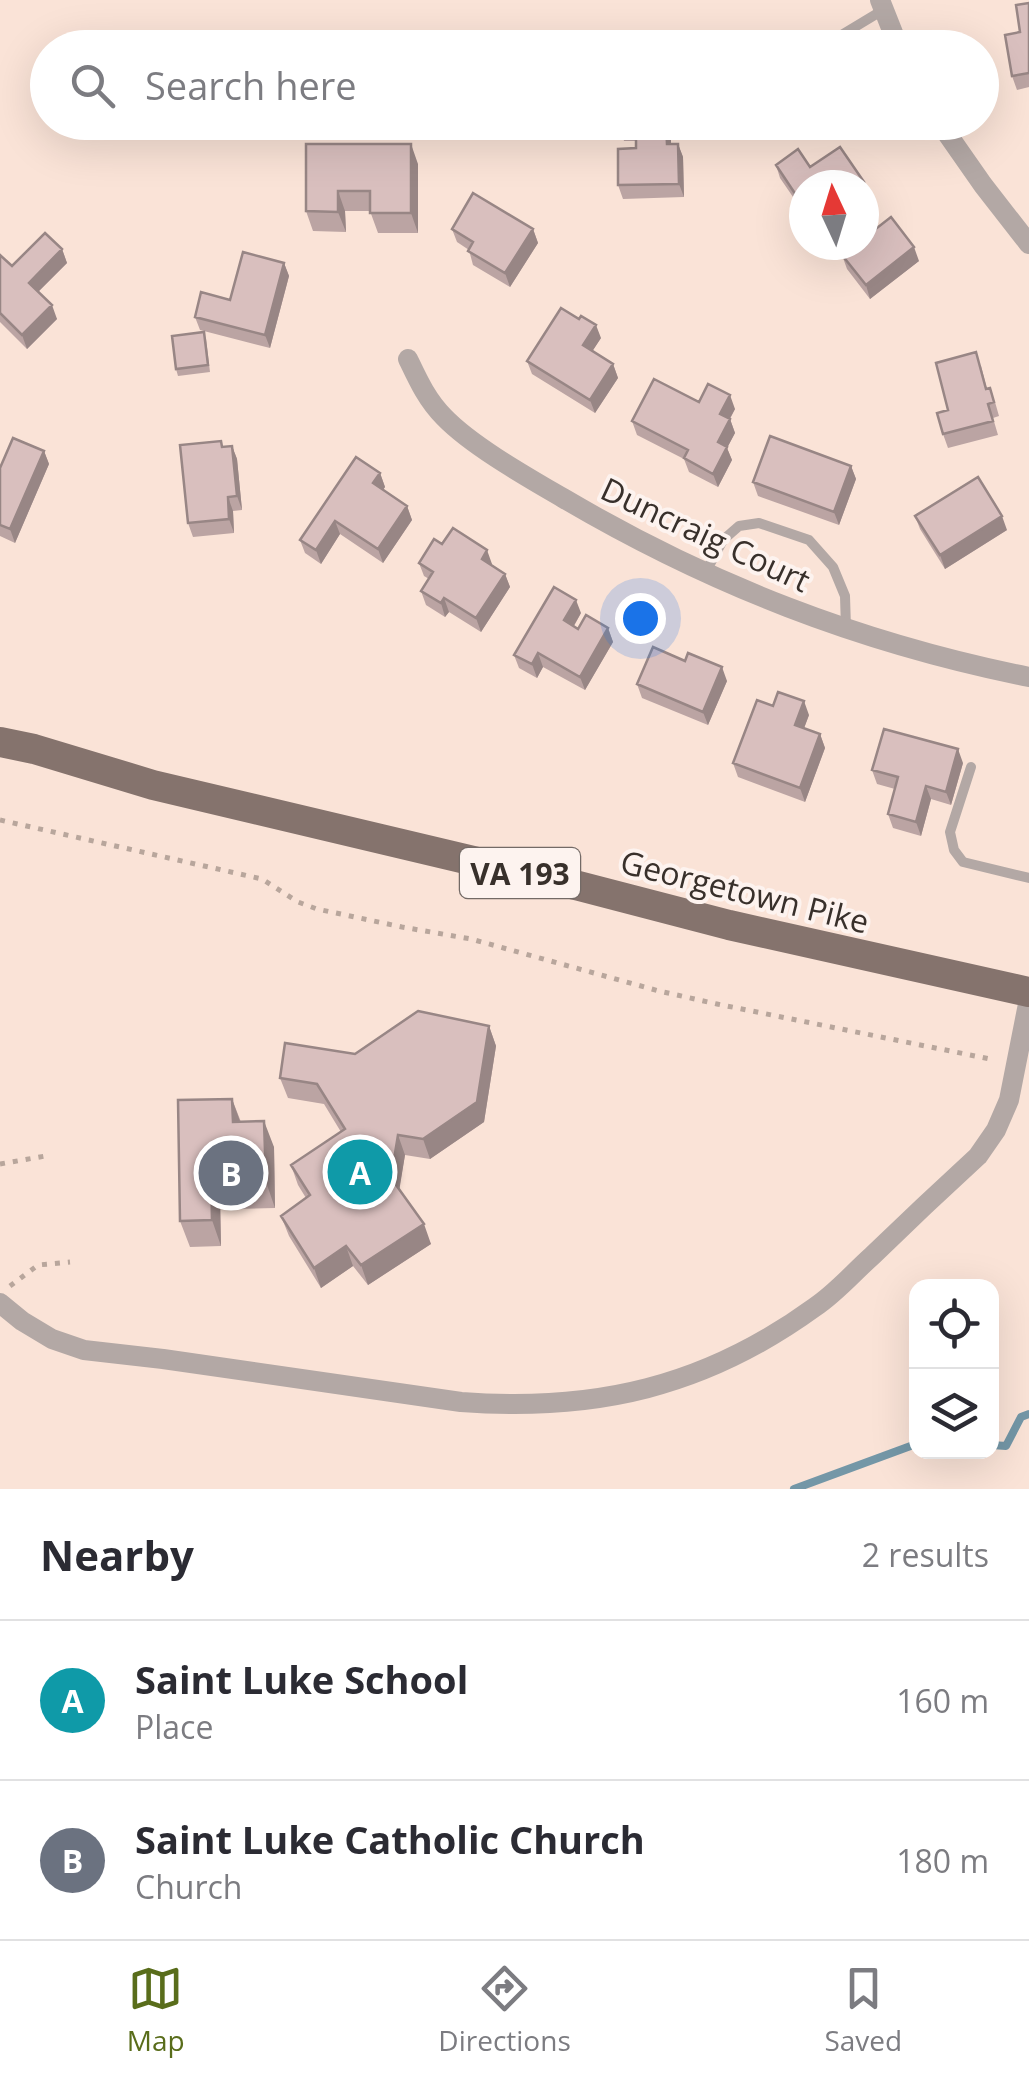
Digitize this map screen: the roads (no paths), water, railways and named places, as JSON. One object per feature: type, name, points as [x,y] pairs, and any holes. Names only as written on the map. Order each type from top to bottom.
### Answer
[{"type":"main road","name":"Georgetown Pike","points":[[0,742],[153,785],[1029,996]]},
{"type":"main road","name":"Georgetown Pike","points":[[0,763],[153,785]]},
{"type":"street","points":[[881,5],[891,30]]},
{"type":"street","points":[[952,140],[983,185],[1020,215],[1029,244]]},
{"type":"street","name":"Duncraig Court","points":[[408,359],[422,390],[458,430],[612,527],[705,573],[814,618],[894,645],[1029,677]]},
{"type":"street","points":[[0,1303],[22,1322],[84,1350],[461,1402],[510,1406],[562,1404],[672,1382],[725,1362],[819,1305],[978,1156],[1010,1100],[1029,996]]},
{"type":"lane","points":[[846,30],[881,5]]},
{"type":"lane","points":[[705,573],[723,540],[739,526],[759,524],[809,540],[832,566],[845,596],[846,629]]},
{"type":"lane","points":[[971,767],[950,832],[954,850],[962,862],[1029,878]]},
{"type":"waterway","points":[[999,1446],[1006,1446],[1021,1417],[1029,1414]]},
{"type":"waterway","points":[[794,1489],[909,1447]]},
{"type":"place","name":"Saint Luke School","points":[[360,1172]]},
{"type":"place","name":"Saint Luke Catholic Church","points":[[231,1173]]}]
